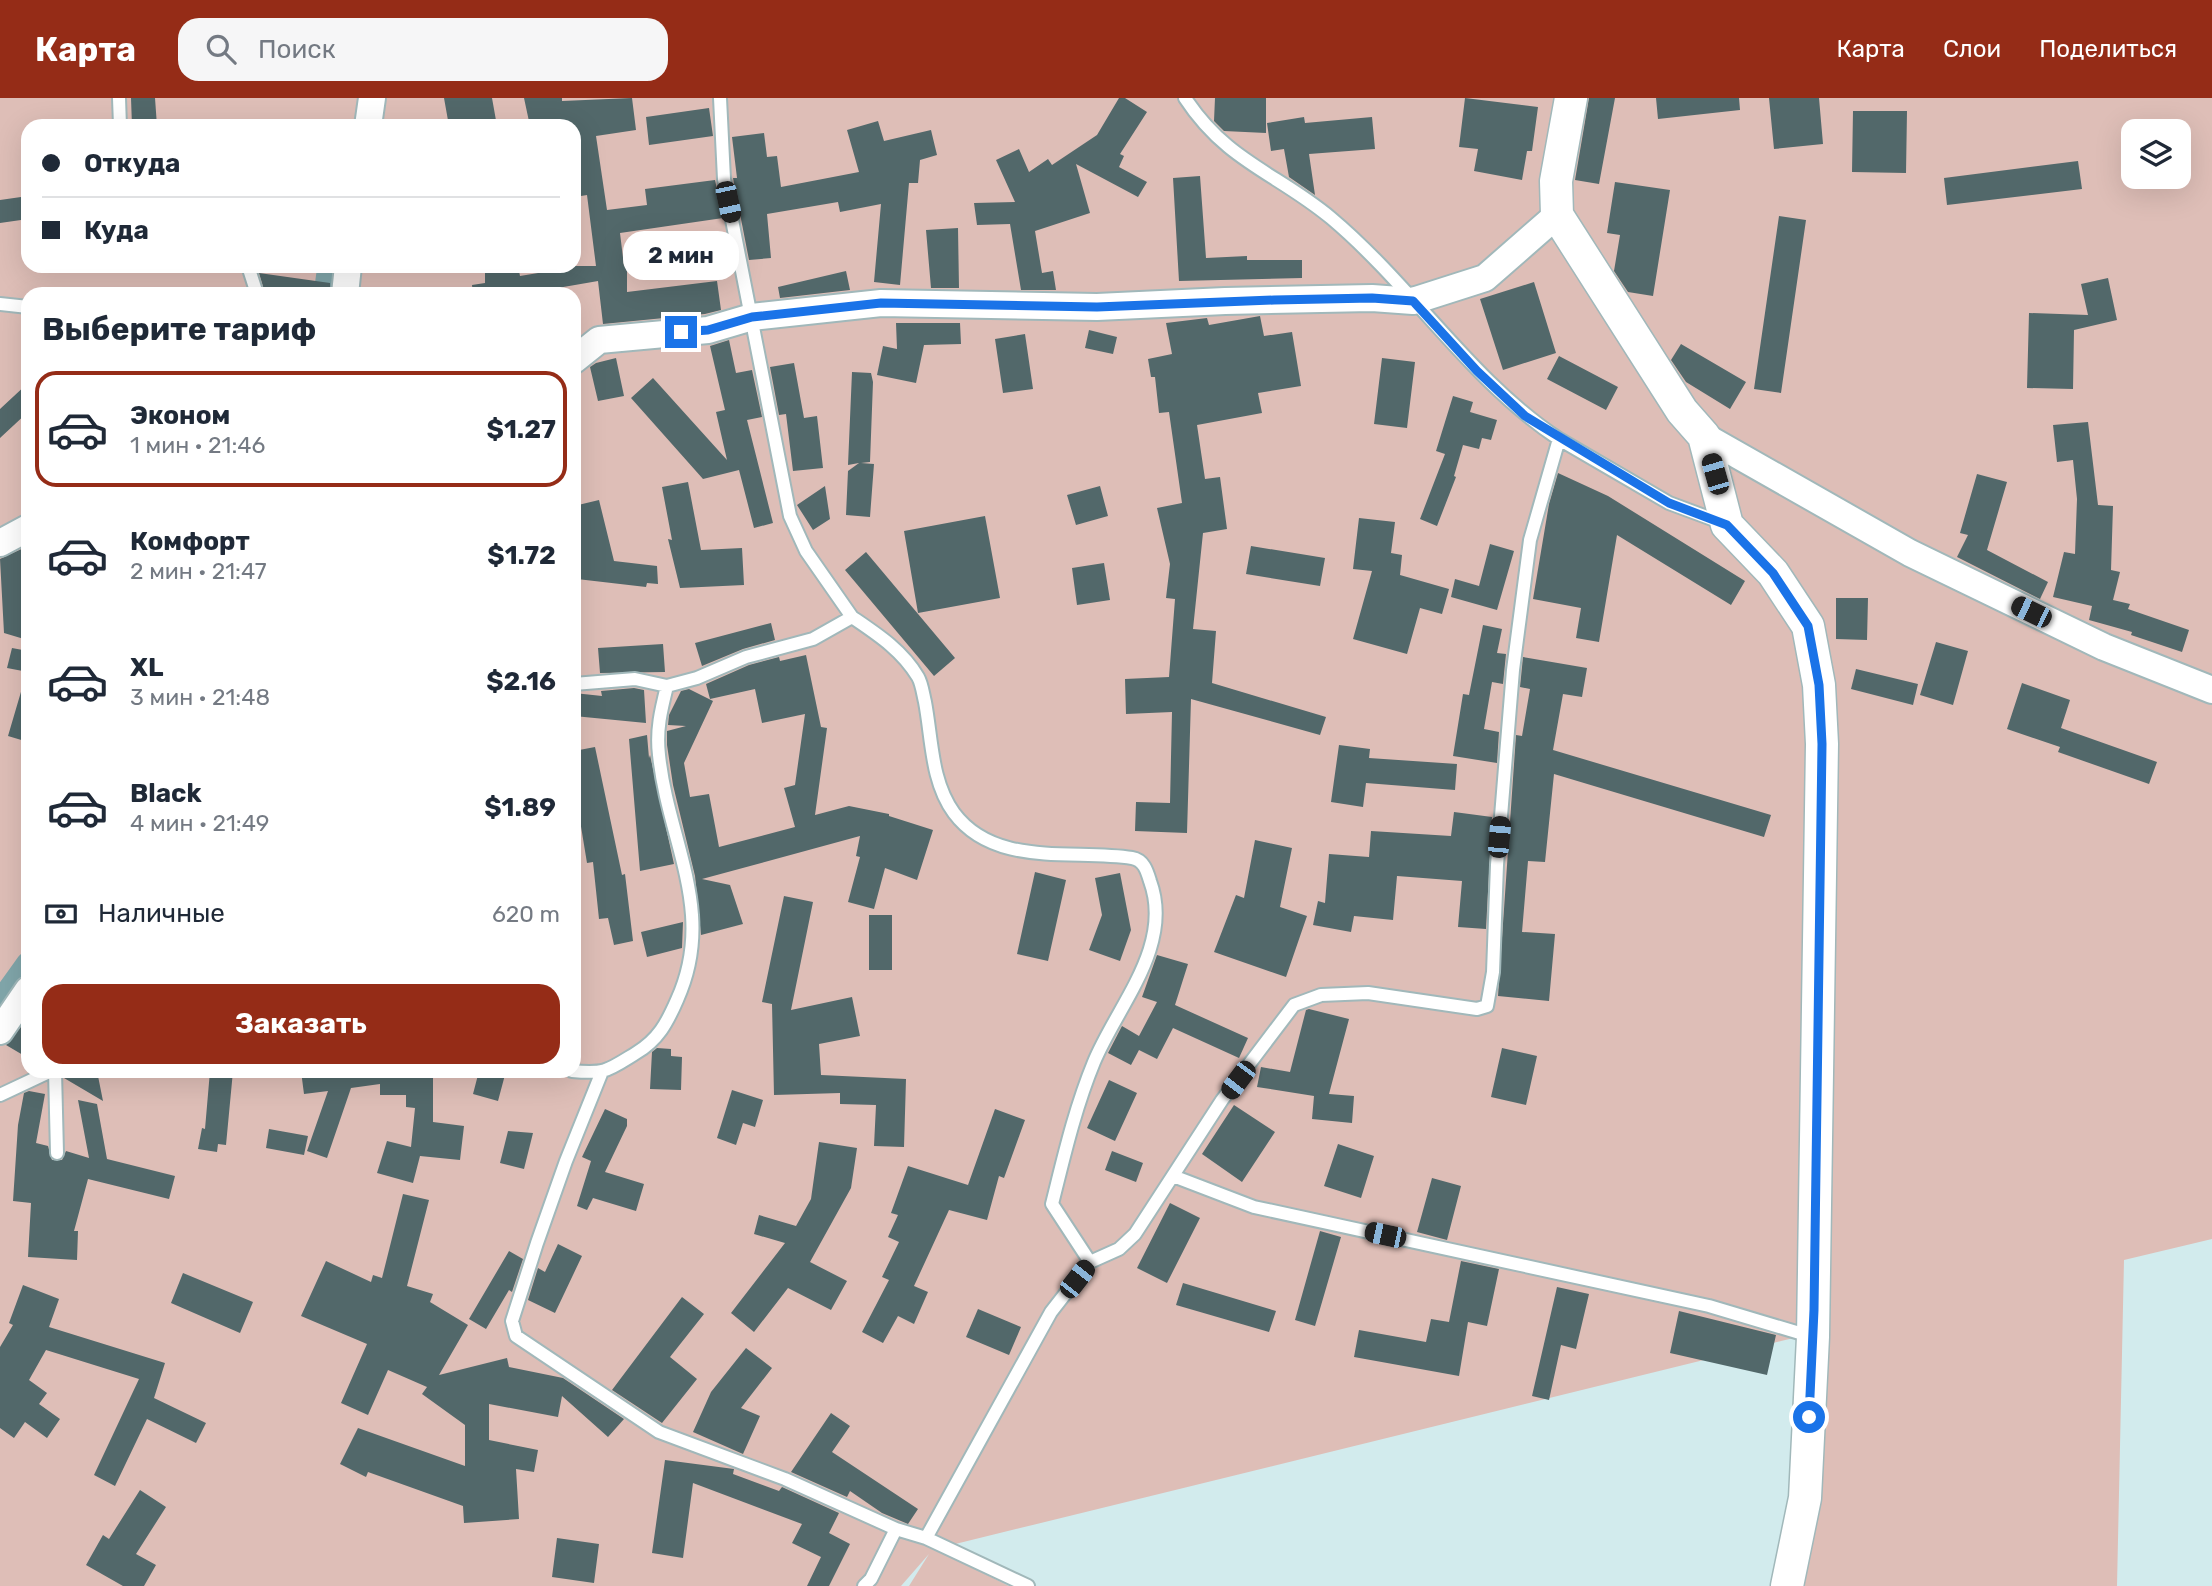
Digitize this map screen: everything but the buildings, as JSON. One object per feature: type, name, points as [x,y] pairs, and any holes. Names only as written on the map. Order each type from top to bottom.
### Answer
[{"type":"street","points":[[369,119],[372,98]]},
{"type":"street","points":[[1571,98],[1556,181],[1557,215],[1682,411],[1704,436],[1910,553],[2104,647],[2212,690]]},
{"type":"street","points":[[581,355],[599,341],[708,330],[752,317],[881,303],[1097,307],[1238,300],[1372,298],[1413,301],[1485,278],[1557,215]]},
{"type":"street","points":[[1704,436],[1727,525],[1773,573],[1808,626],[1819,685],[1822,758],[1813,1337],[1805,1498],[1787,1586]]},
{"type":"street","points":[[0,543],[21,532]]},
{"type":"street","points":[[0,1031],[21,1000]]},
{"type":"lane","points":[[119,98],[120,119]]},
{"type":"lane","points":[[720,98],[724,179],[790,516],[806,551],[852,617],[894,646],[920,679],[937,783],[954,813],[978,836],[1012,851],[1116,855],[1137,859],[1145,867],[1153,887],[1157,921],[1132,994],[1095,1059],[1075,1114],[1052,1204],[1090,1262]]},
{"type":"lane","points":[[1185,98],[1204,127],[1224,145],[1329,216],[1377,259],[1477,371],[1525,416],[1559,439],[1669,503],[1727,525]]},
{"type":"lane","points":[[0,304],[21,306]]},
{"type":"lane","points":[[926,1538],[1051,1312],[1090,1262],[1119,1248],[1136,1234],[1222,1100],[1294,1005],[1304,999],[1368,993],[1477,1009],[1487,1006],[1493,972],[1495,891],[1513,670],[1530,540],[1559,439]]},
{"type":"lane","points":[[581,684],[635,680],[667,686],[697,678],[746,657],[813,639],[852,617]]},
{"type":"lane","points":[[581,1072],[601,1074],[648,1046],[664,1029],[689,974],[695,935],[691,897],[659,756],[657,724],[667,686]]},
{"type":"lane","points":[[601,1074],[537,1243],[512,1321],[516,1336],[659,1432],[818,1492],[896,1529],[926,1538],[1028,1586]]},
{"type":"lane","points":[[0,1095],[38,1078]]},
{"type":"lane","points":[[53,1078],[57,1153]]},
{"type":"lane","points":[[1173,1175],[1254,1207],[1709,1306],[1813,1337]]},
{"type":"lane","points":[[864,1586],[871,1579],[896,1529]]},
{"type":"shaded area","points":[[0,98],[2212,98],[2212,1239],[2124,1260],[2117,1586],[1786,1586],[1810,1334],[935,1549],[1009,1586],[909,1586],[929,1554],[901,1586],[0,1586]]},
{"type":"waterway","points":[[326,287],[328,273]]},
{"type":"waterway","points":[[0,1002],[21,973]]},
{"type":"route","points":[[681,332],[708,330],[752,317],[881,303],[1097,307],[1372,298],[1413,301],[1477,371],[1525,416],[1559,439],[1669,503],[1727,525],[1773,573],[1808,626],[1819,685],[1822,744],[1821,883],[1813,1337],[1809,1417]]}]
